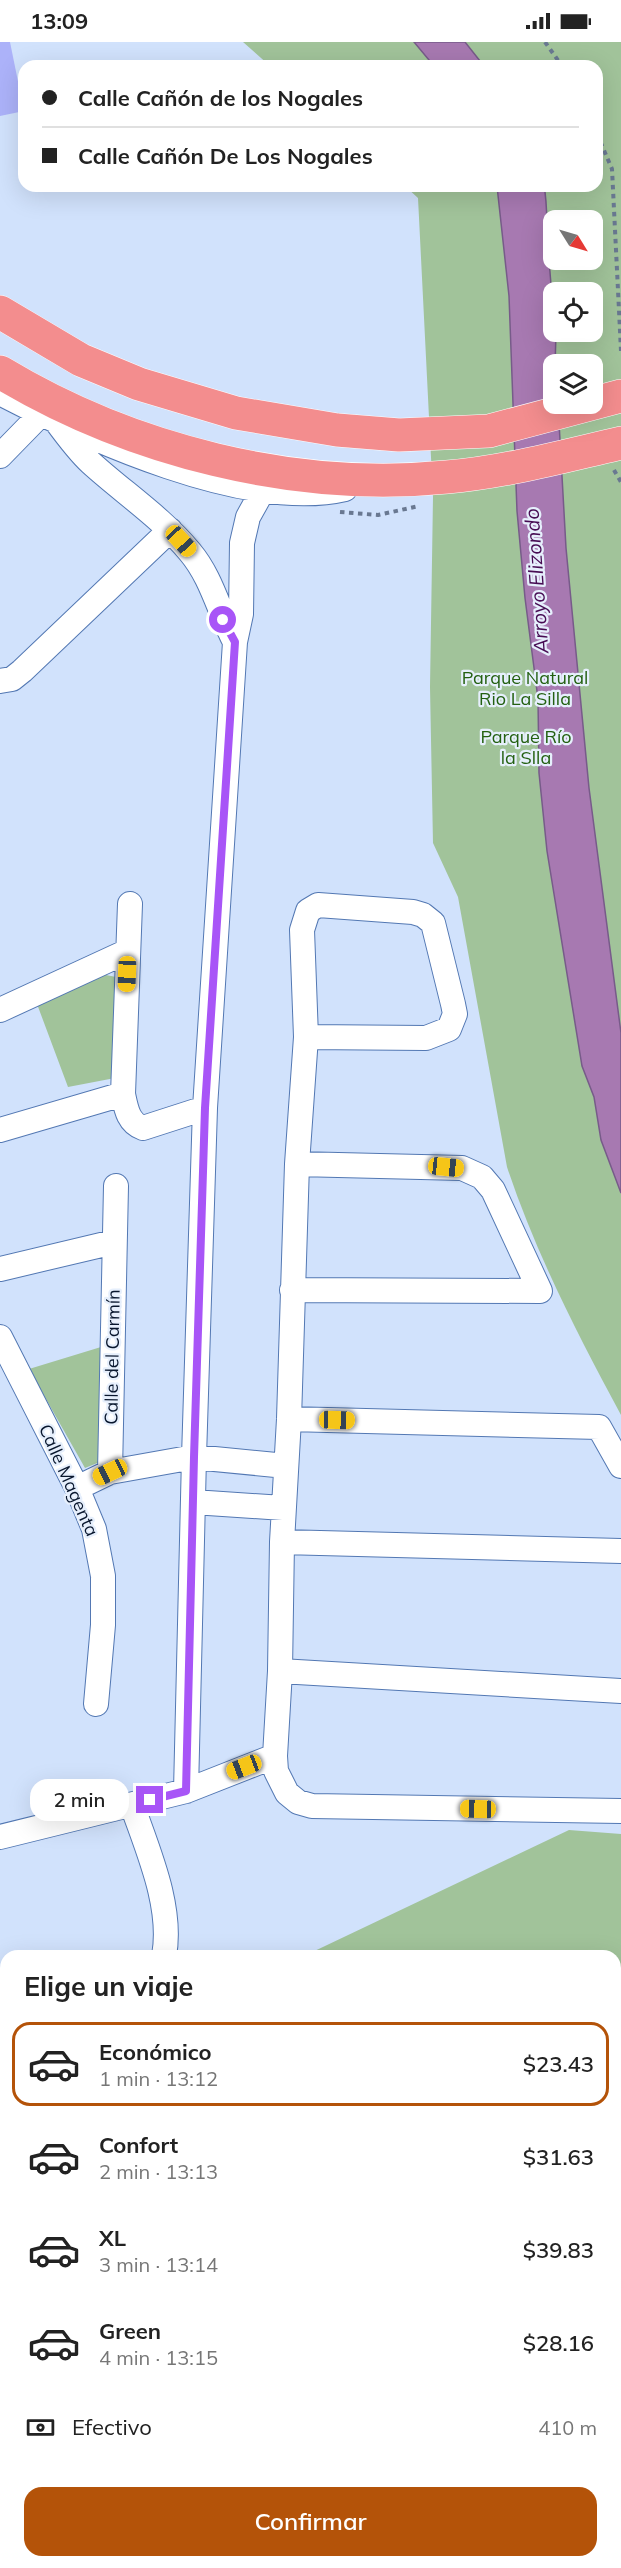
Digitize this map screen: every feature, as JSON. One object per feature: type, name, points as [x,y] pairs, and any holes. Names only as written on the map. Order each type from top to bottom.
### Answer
[{"type":"highway","points":[[0,312],[81,360],[139,384],[236,412],[336,430],[399,435],[489,431],[621,396]]},
{"type":"highway","points":[[0,372],[52,401],[139,436],[188,451],[281,472],[378,481],[449,477],[531,463],[621,443]]},
{"type":"street","points":[[0,393],[48,417],[146,459],[205,477],[263,490],[322,492],[378,481]]},
{"type":"street","points":[[0,456],[48,417]]},
{"type":"street","points":[[48,417],[76,448],[170,530],[191,553],[204,574],[235,642]]},
{"type":"street","points":[[127,494],[146,459]]},
{"type":"street","points":[[186,1791],[205,1108],[235,642],[241,614],[242,543],[248,518],[263,490]]},
{"type":"street","points":[[4,683],[170,530]]},
{"type":"street","points":[[130,904],[123,1094],[129,1116],[140,1127],[205,1108]]},
{"type":"street","points":[[306,1036],[426,1038],[449,1029],[455,1014],[433,923],[423,915],[413,912],[318,905],[308,911],[302,930],[306,1036],[297,1164],[289,1419],[282,1542],[280,1671],[274,1756],[276,1772],[287,1793],[306,1805],[621,1811]]},
{"type":"street","points":[[0,1010],[128,951]]},
{"type":"street","points":[[0,1130],[123,1094]]},
{"type":"street","points":[[292,1290],[540,1291],[493,1190],[482,1178],[472,1172],[446,1167],[297,1164]]},
{"type":"street","name":"Calle del Carmín","points":[[110,1472],[116,1186]]},
{"type":"street","points":[[0,1269],[114,1242]]},
{"type":"street","name":"Calle Magenta","points":[[0,1337],[77,1488],[94,1529],[103,1576],[103,1625],[96,1704]]},
{"type":"street","points":[[289,1419],[599,1427],[621,1466]]},
{"type":"street","points":[[77,1488],[110,1472],[194,1457],[286,1466]]},
{"type":"street","points":[[193,1502],[284,1508]]},
{"type":"street","points":[[282,1542],[621,1551]]},
{"type":"street","points":[[280,1671],[621,1691]]},
{"type":"street","points":[[0,1837],[186,1791],[274,1756]]},
{"type":"street","points":[[132,1805],[165,1907],[167,1930],[165,1950]]},
{"type":"path","points":[[545,42],[558,60]]},
{"type":"path","points":[[603,148],[612,169],[621,351]]},
{"type":"green space","name":"Parque Natural Rio La Silla","points":[[243,42],[621,42],[621,1415],[544,1263],[507,1167],[458,897],[433,843],[430,687],[433,497],[418,198],[412,192],[603,192],[603,60],[263,60]]},
{"type":"green space","points":[[101,974],[121,978],[115,1078],[68,1087],[37,1004]]},
{"type":"green space","points":[[101,1347],[102,1461],[85,1468],[29,1369]]},
{"type":"green space","points":[[569,1830],[621,1834],[621,1950],[317,1950]]},
{"type":"water","points":[[414,42],[465,42],[479,60],[429,60]]},
{"type":"water","name":"Arroyo Elizondo","points":[[498,192],[545,192],[543,270],[550,270],[551,282],[543,282],[543,342],[556,342],[555,354],[543,354],[543,414],[559,414],[566,548],[589,788],[621,1033],[621,1193],[601,1140],[594,1097],[582,1066],[547,851],[539,773],[538,699],[517,511],[509,296]]},
{"type":"building","points":[[0,42],[10,42],[18,81],[18,112],[0,116]]},
{"type":"route","points":[[150,1800],[186,1791],[205,1108],[235,642],[223,620]]},
{"type":"park label","name":"Parque Río la Slla","points":[[526,746]]}]
